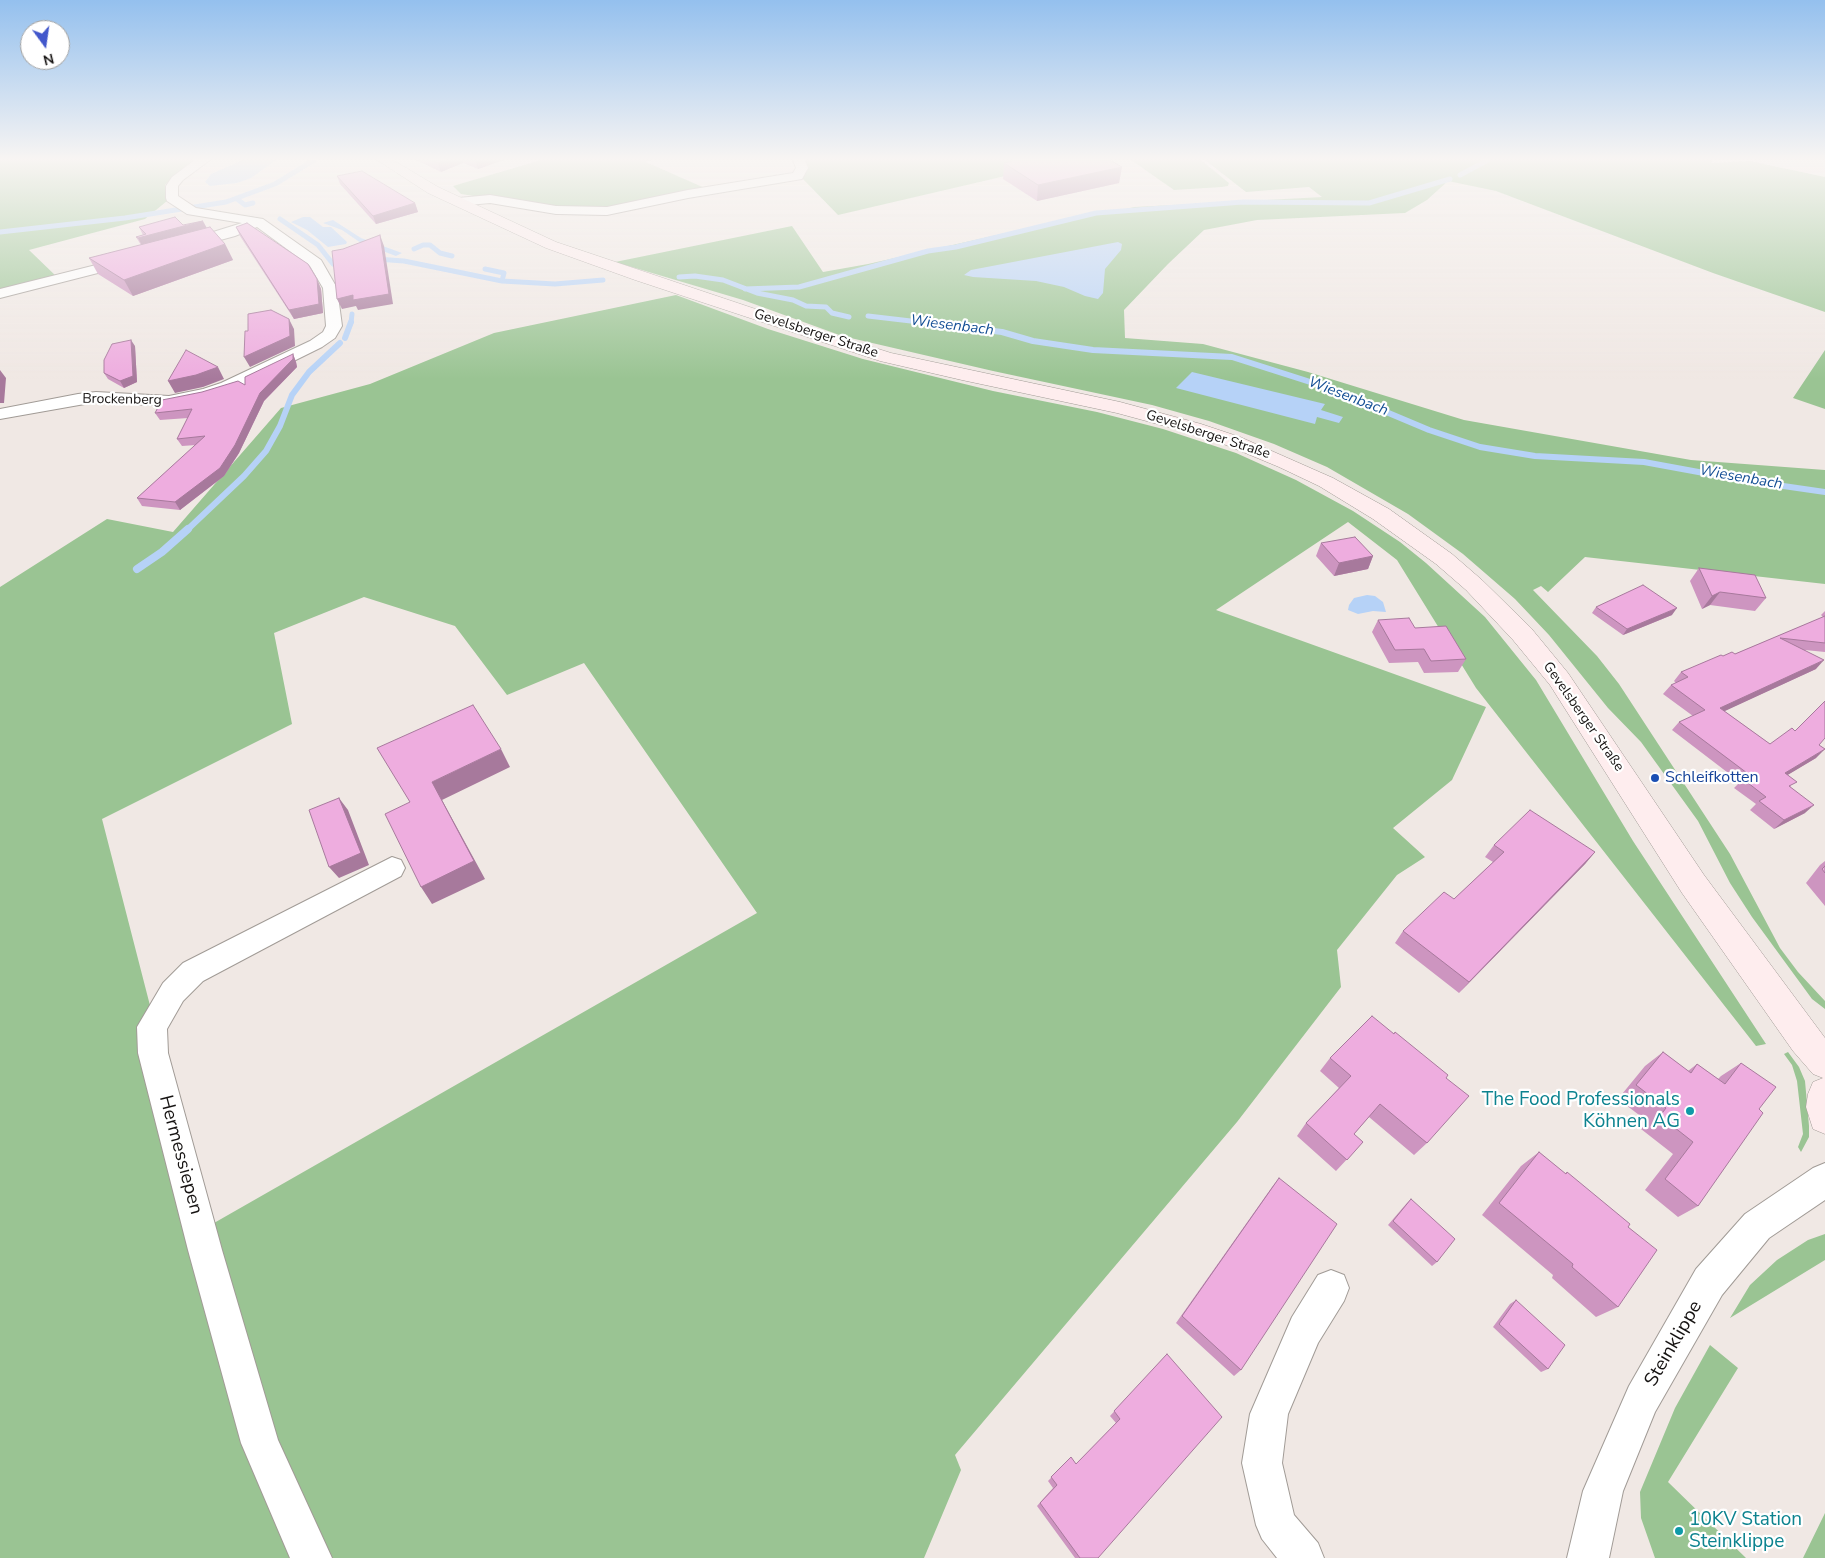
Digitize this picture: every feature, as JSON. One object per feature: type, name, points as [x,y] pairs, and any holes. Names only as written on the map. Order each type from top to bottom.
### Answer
[{"type":"main road","name":"Gevelsberger Straße","points":[[524,233],[551,245],[660,284],[837,342],[925,367],[1154,416],[1225,438],[1326,482],[1374,510],[1444,559],[1474,584],[1522,634],[1558,678],[1693,884],[1805,1040],[1825,1063]]},
{"type":"main road","points":[[1825,1094],[1823,1107],[1825,1117]]},
{"type":"street","points":[[174,249],[233,233]]},
{"type":"street","name":"Brockenberg","points":[[0,414],[78,399],[159,401],[206,393],[227,387],[316,344],[329,335],[334,326],[330,288],[316,263],[273,233]]},
{"type":"street","points":[[0,294],[145,256]]},
{"type":"street","name":"Hermessiepen","points":[[311,1558],[260,1443],[205,1250],[153,1053],[152,1027],[173,992],[193,972],[392,868]]},
{"type":"street","name":"Steinklippe","points":[[1590,1556],[1603,1491],[1642,1400],[1709,1282],[1757,1226],[1825,1180]]},
{"type":"street","points":[[1303,1558],[1276,1525],[1262,1463],[1269,1414],[1305,1330],[1331,1288]]},
{"type":"green space","points":[[0,233],[94,233],[29,250],[57,277],[0,293]]},
{"type":"green space","points":[[759,233],[797,233],[823,272],[868,264],[1007,233],[1201,233],[1124,310],[1125,338],[1203,344],[1308,372],[1464,420],[1691,460],[1825,470],[1825,584],[1585,557],[1548,592],[1541,586],[1533,590],[1597,656],[1619,684],[1730,854],[1780,948],[1798,972],[1825,1001],[1825,1009],[1812,999],[1752,917],[1730,883],[1698,821],[1641,742],[1608,708],[1549,635],[1515,599],[1463,554],[1408,514],[1327,467],[1274,444],[1209,421],[1152,405],[842,336],[743,300],[615,262]]},
{"type":"green space","points":[[1606,233],[1825,233],[1825,312],[1713,273]]},
{"type":"green space","points":[[676,295],[768,329],[863,359],[993,391],[1097,412],[1163,429],[1236,453],[1296,480],[1353,511],[1400,542],[1485,617],[1536,680],[1633,841],[1766,1044],[1756,1046],[1476,688],[1397,560],[1348,522],[1216,610],[1486,707],[1452,780],[1393,828],[1425,857],[1397,875],[1337,950],[1341,987],[1237,1122],[955,1455],[961,1470],[924,1558],[0,1558],[0,587],[107,519],[173,532],[281,408],[370,384],[494,333]],"holes":[[[364,597],[455,626],[507,695],[584,663],[757,913],[207,1227],[102,819],[292,724],[274,633]]]},
{"type":"green space","points":[[1825,350],[1825,409],[1793,398]]},
{"type":"green space","points":[[1788,1052],[1799,1067],[1805,1081],[1809,1137],[1801,1152],[1798,1147],[1803,1134],[1797,1081],[1792,1065],[1784,1054]]},
{"type":"green space","points":[[1825,1234],[1825,1260],[1730,1318],[1750,1285],[1777,1260],[1808,1240]]},
{"type":"green space","points":[[1710,1345],[1738,1368],[1668,1482],[1746,1558],[1655,1558],[1641,1518],[1640,1492],[1675,1408]]},
{"type":"green space","points":[[1825,1513],[1825,1558],[1803,1558]]},
{"type":"water","points":[[310,233],[337,233],[347,242],[346,244],[328,247]]},
{"type":"water","points":[[346,233],[353,233],[361,238],[402,253],[396,256],[361,243]]},
{"type":"water","points":[[1118,242],[1122,244],[1121,250],[1105,269],[1103,293],[1098,299],[1064,287],[1036,281],[964,275],[971,270]]},
{"type":"water","points":[[1192,372],[1325,404],[1321,410],[1343,417],[1339,423],[1317,417],[1315,424],[1176,388]]},
{"type":"water","points":[[1367,595],[1375,596],[1383,602],[1386,612],[1373,611],[1358,614],[1348,610],[1354,598]]},
{"type":"building","points":[[145,233],[158,233],[136,237],[146,234]]},
{"type":"building","points":[[188,233],[215,233],[225,244],[124,280],[89,258]]},
{"type":"building","points":[[240,233],[261,233],[308,264],[317,279],[319,304],[289,310]]},
{"type":"building","points":[[380,235],[389,294],[353,300],[353,295],[337,299],[332,251],[343,249]]},
{"type":"building","points":[[271,310],[289,319],[290,336],[244,357],[245,331],[248,331],[248,314]]},
{"type":"building","points":[[131,340],[133,376],[120,381],[104,373],[104,360],[112,344]]},
{"type":"building","points":[[186,350],[218,367],[196,375],[168,381]]},
{"type":"building","points":[[293,354],[293,359],[260,393],[235,445],[220,468],[175,502],[137,498],[205,436],[177,439],[192,409],[155,413],[162,400],[202,392],[238,381],[245,385],[245,377]]},
{"type":"building","points":[[1355,537],[1373,556],[1339,563],[1321,543]]},
{"type":"building","points":[[1699,568],[1755,575],[1766,598],[1720,592],[1712,596]]},
{"type":"building","points":[[1643,585],[1677,608],[1627,629],[1596,607]]},
{"type":"building","points":[[1825,616],[1825,643],[1780,638],[1824,660],[1720,708],[1770,744],[1792,728],[1795,731],[1825,701],[1825,738],[1819,745],[1825,749],[1785,773],[1797,782],[1789,786],[1814,805],[1784,820],[1759,801],[1766,797],[1743,779],[1751,776],[1679,722],[1705,710],[1671,685],[1688,677],[1681,672],[1721,655],[1732,652],[1735,654]]},
{"type":"building","points":[[1409,618],[1415,628],[1446,626],[1466,659],[1431,661],[1424,649],[1395,650],[1378,620]]},
{"type":"building","points":[[473,705],[501,749],[432,782],[474,861],[421,887],[385,814],[410,802],[377,748]]},
{"type":"building","points":[[339,798],[361,853],[329,867],[309,810]]},
{"type":"building","points":[[1530,810],[1595,852],[1469,982],[1403,931],[1444,892],[1454,899],[1504,852],[1494,845]]},
{"type":"building","points":[[1372,1016],[1448,1075],[1446,1078],[1469,1096],[1427,1143],[1380,1104],[1354,1134],[1363,1142],[1347,1160],[1306,1123],[1351,1076],[1330,1058]]},
{"type":"building","points":[[1663,1052],[1691,1073],[1697,1064],[1725,1084],[1741,1063],[1776,1087],[1759,1109],[1763,1113],[1698,1206],[1665,1179],[1693,1142],[1660,1116],[1666,1108],[1636,1085]]},
{"type":"building","points":[[1539,1152],[1566,1174],[1567,1172],[1630,1224],[1628,1227],[1657,1250],[1618,1307],[1572,1267],[1573,1264],[1499,1203]]},
{"type":"building","points":[[1279,1178],[1337,1224],[1241,1370],[1182,1316]]},
{"type":"building","points":[[1411,1199],[1455,1239],[1437,1262],[1393,1221]]},
{"type":"building","points":[[1516,1300],[1565,1345],[1548,1369],[1499,1324]]},
{"type":"building","points":[[1167,1354],[1222,1417],[1098,1558],[1080,1558],[1040,1503],[1057,1485],[1051,1477],[1071,1457],[1076,1464],[1120,1419],[1114,1411]]},
{"type":"waterway","points":[[300,233],[318,245],[333,264]]},
{"type":"waterway","points":[[746,289],[799,287],[928,251],[956,247],[1015,233]]},
{"type":"waterway","points":[[414,249],[423,245],[430,245],[440,253],[452,256]]},
{"type":"waterway","points":[[376,259],[404,261],[502,281]]},
{"type":"waterway","points":[[485,269],[504,273],[502,281]]},
{"type":"waterway","name":"Wiesenbach","points":[[679,277],[695,276],[723,280],[746,289]]},
{"type":"waterway","points":[[502,281],[555,284],[603,280]]},
{"type":"waterway","name":"Wiesenbach","points":[[746,289],[793,300],[806,306],[826,307],[832,313],[849,317]]},
{"type":"waterway","points":[[351,323],[352,314]]},
{"type":"waterway","name":"Wiesenbach","points":[[868,316],[928,323]]},
{"type":"waterway","points":[[345,338],[351,322]]},
{"type":"waterway","name":"Wiesenbach","points":[[918,322],[1002,332],[1033,341],[1093,350],[1232,357],[1329,388],[1429,430],[1480,447],[1535,456],[1644,462],[1742,480],[1825,492]]},
{"type":"waterway","points":[[187,530],[244,476],[266,451],[280,426],[292,395],[309,372],[340,343]]},
{"type":"waterway","points":[[137,569],[162,552],[188,529]]},
{"type":"place","name":"Schleifkotten","points":[[1655,778]]},
{"type":"place","name":"The Food Professionals Köhnen AG","points":[[1690,1111]]},
{"type":"place","name":"10KV Station Steinklippe","points":[[1679,1531]]}]
